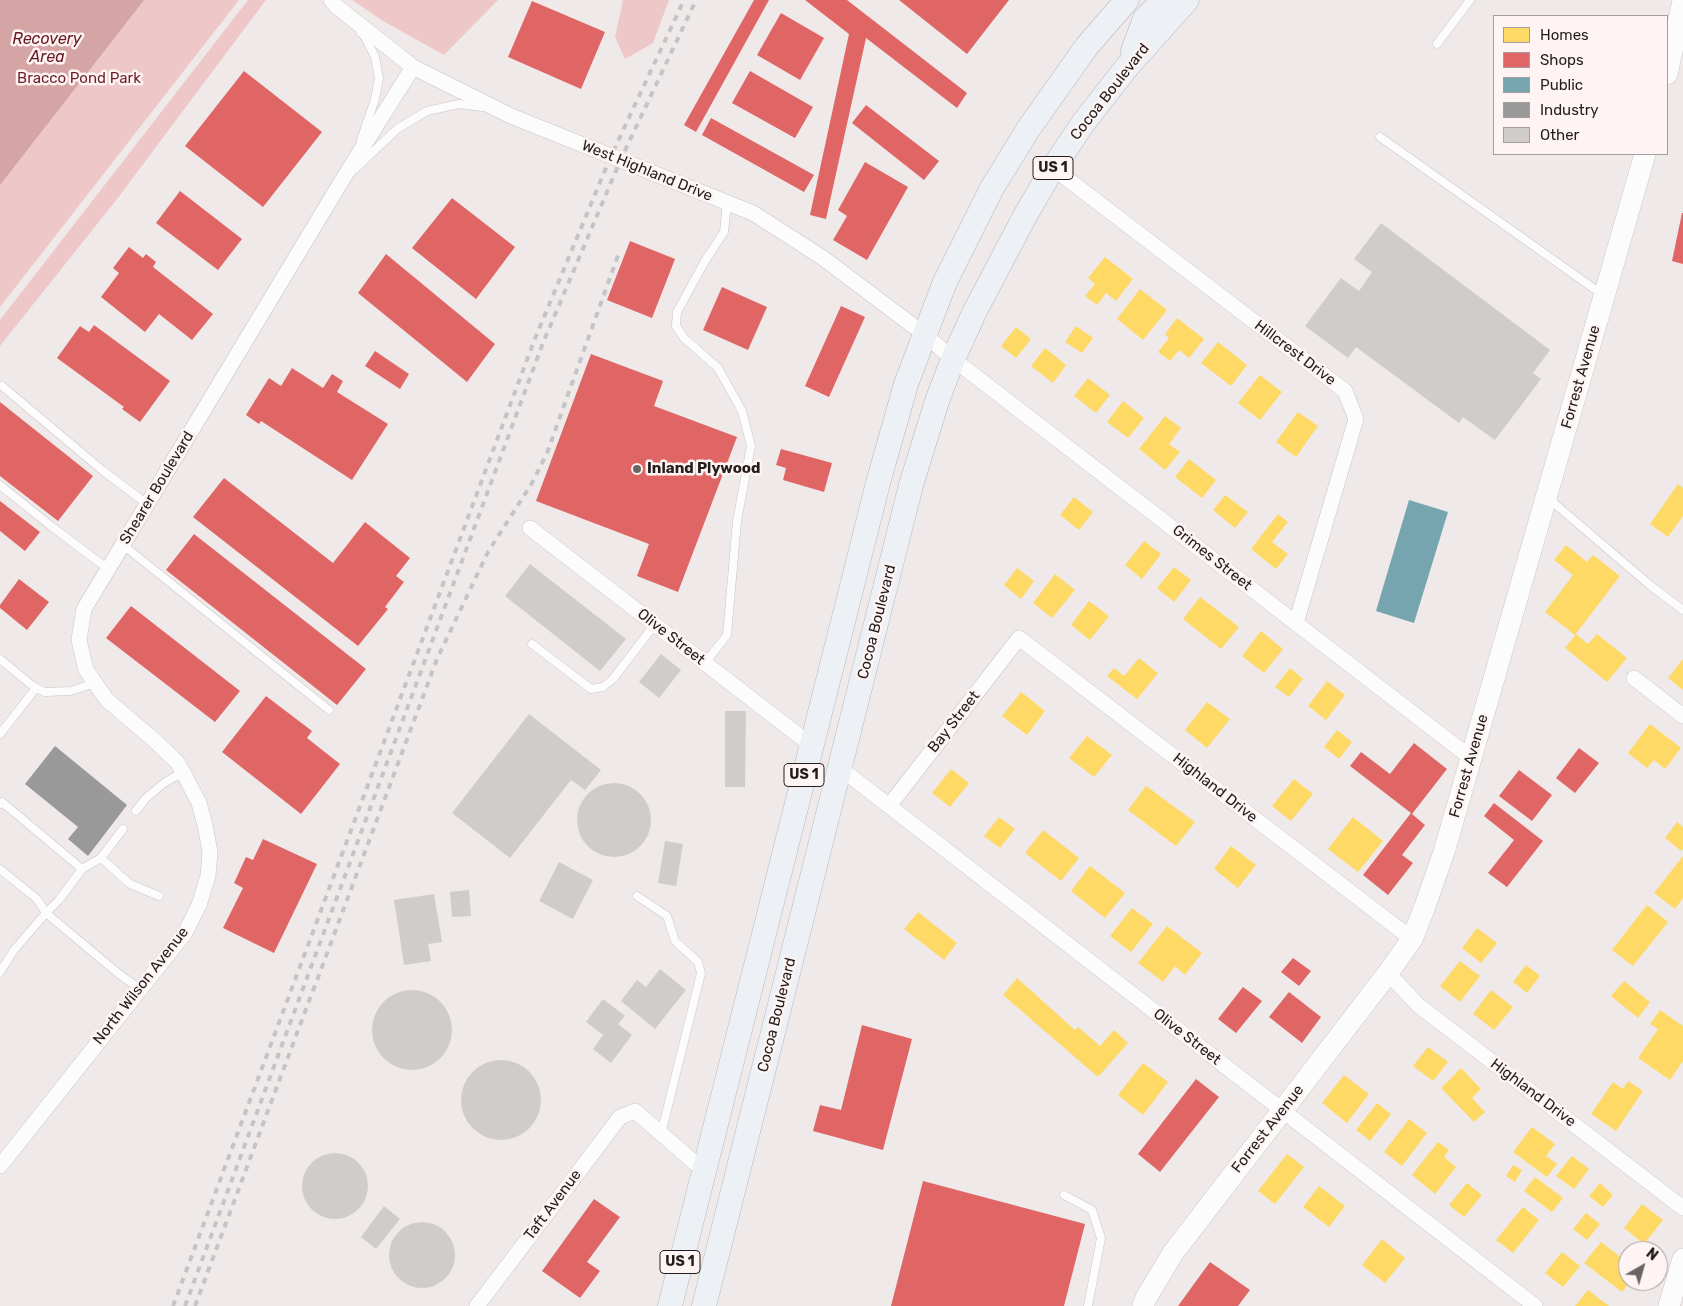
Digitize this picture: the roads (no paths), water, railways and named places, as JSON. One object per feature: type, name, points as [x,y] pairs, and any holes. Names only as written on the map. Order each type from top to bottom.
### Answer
[{"type":"main road","name":"US 1","points":[[670,1306],[860,554],[906,384],[945,282],[992,188],[1029,128],[1087,46],[1127,0]]},
{"type":"main road","points":[[1127,67],[1145,19],[1164,0]]},
{"type":"main road","name":"Cocoa Boulevard","points":[[704,1306],[911,485],[924,441],[954,359],[1000,261],[1053,168],[1084,122],[1127,67],[1187,0]]},
{"type":"main road","points":[[840,768],[833,755],[832,732],[864,599],[860,554]]},
{"type":"main road","points":[[781,1000],[785,941],[824,780],[821,760],[812,745]]},
{"type":"street","points":[[1668,69],[1683,1]]},
{"type":"street","name":"West Highland Drive","points":[[334,3],[413,67],[511,116],[753,213],[823,258],[954,359]]},
{"type":"street","name":"Shearer Boulevard","points":[[186,777],[177,762],[107,700],[86,670],[79,640],[84,609],[341,182],[413,67]]},
{"type":"street","name":"Forrest Avenue","points":[[1143,1306],[1173,1253],[1412,939],[1444,852],[1646,155]]},
{"type":"street","name":"Hillcrest Drive","points":[[1053,168],[1345,391],[1356,420],[1296,623]]},
{"type":"street","name":"Grimes Street","points":[[954,359],[1471,758]]},
{"type":"street","name":"Olive Street","points":[[530,528],[812,745]]},
{"type":"street","name":"Bay Street","points":[[889,806],[1019,638]]},
{"type":"street","name":"Highland Drive","points":[[1019,638],[1412,939]]},
{"type":"street","points":[[1634,678],[1683,716]]},
{"type":"street","name":"Olive Street","points":[[840,768],[1535,1306]]},
{"type":"street","name":"North Wilson Avenue","points":[[0,1166],[185,933],[199,905],[208,876],[210,852],[199,803],[186,777]]},
{"type":"street","name":"Highland Drive","points":[[1388,973],[1418,1005],[1683,1208]]},
{"type":"street","name":"Taft Avenue","points":[[477,1306],[620,1117],[635,1112],[661,1134]]},
{"type":"street","points":[[661,1134],[703,1170]]},
{"type":"street","points":[[1669,1306],[1683,1259]]},
{"type":"lane","points":[[1437,44],[1470,0]]},
{"type":"lane","name":"Shearer Boulevard","points":[[334,3],[365,37],[375,57],[379,78],[375,99],[361,138],[341,182]]},
{"type":"lane","name":"Shearer Boulevard","points":[[341,182],[397,129],[427,111],[459,104],[483,107],[511,116]]},
{"type":"lane","points":[[1380,137],[1604,296]]},
{"type":"lane","points":[[705,663],[727,635],[737,521],[750,446],[742,411],[718,368],[684,338],[676,326],[677,312],[705,261],[724,232],[727,203]]},
{"type":"lane","points":[[2,386],[102,470],[148,504]]},
{"type":"lane","points":[[0,485],[108,568]]},
{"type":"lane","points":[[1547,496],[1651,586],[1683,610]]},
{"type":"lane","points":[[123,545],[329,710]]},
{"type":"lane","points":[[532,644],[591,689],[603,687],[613,679],[655,624]]},
{"type":"lane","points":[[0,660],[36,688],[45,692],[71,691],[96,683]]},
{"type":"lane","points":[[0,734],[36,688]]},
{"type":"lane","points":[[136,811],[146,798],[164,783],[186,777]]},
{"type":"lane","points":[[0,804],[2,802],[82,869]]},
{"type":"lane","points":[[0,972],[14,950],[59,900],[82,869],[101,858],[123,829]]},
{"type":"lane","points":[[101,858],[130,884],[159,896]]},
{"type":"lane","points":[[0,868],[37,899],[46,913],[118,974],[140,989]]},
{"type":"lane","points":[[637,896],[667,916],[675,941],[698,962],[701,972],[661,1134]]},
{"type":"lane","points":[[1064,1195],[1092,1210],[1101,1238],[1088,1306]]},
{"type":"water","name":"Recovery Area","points":[[0,0],[144,0],[0,185]]},
{"type":"railway","points":[[173,1306],[534,341],[611,156],[684,0]]},
{"type":"railway","points":[[185,1306],[543,343],[621,159],[696,0]]},
{"type":"railway","points":[[313,991],[437,659],[488,552],[532,483],[547,453],[620,250]]},
{"type":"railway","points":[[195,1306],[315,985]]},
{"type":"place","name":"Inland Plywood","points":[[637,469]]},
{"type":"park label","name":"Bracco Pond Park","points":[[79,79]]}]
